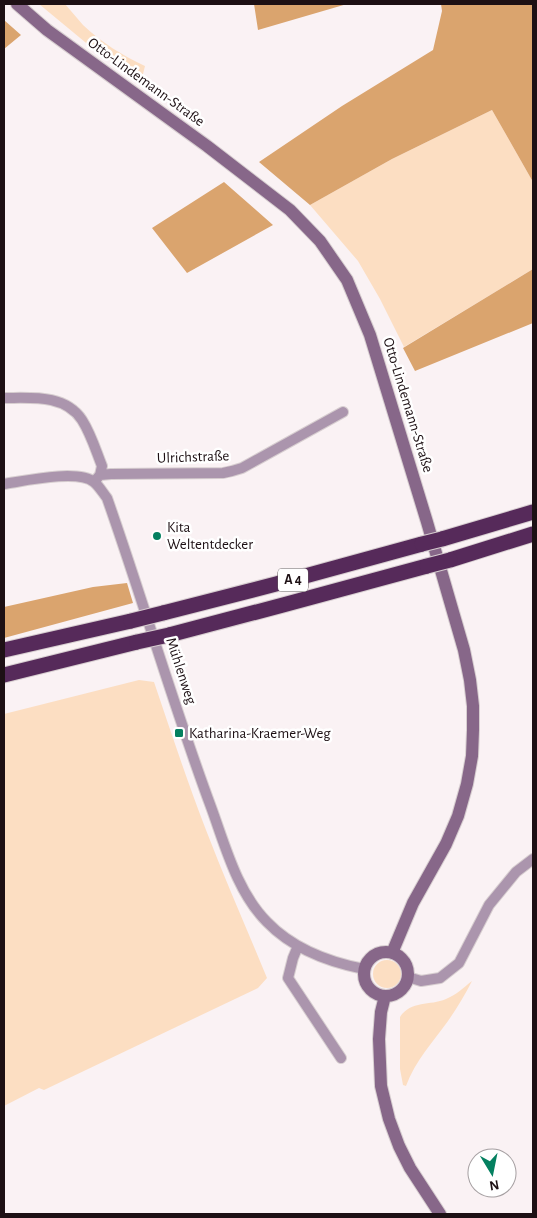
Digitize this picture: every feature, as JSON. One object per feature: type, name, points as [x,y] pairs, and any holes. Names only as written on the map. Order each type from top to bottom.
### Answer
[{"type":"highway","name":"A 4","points":[[4,650],[266,587],[533,512]]},
{"type":"highway","name":"A 4","points":[[4,674],[293,603],[450,560],[533,534]]},
{"type":"street","name":"Otto-Lindemann-Straße","points":[[17,4],[48,30],[207,146],[290,210],[320,241],[347,280],[370,336],[464,650],[473,706],[472,756],[458,816],[446,844],[413,903],[392,953]]},
{"type":"street","points":[[4,398],[43,398],[68,406],[83,421],[102,466],[96,478],[79,476],[55,477],[4,484]]},
{"type":"street","name":"Ulrichstraße","points":[[96,478],[111,474],[232,472],[343,412]]},
{"type":"street","name":"Mühlenweg","points":[[96,478],[107,498],[194,764],[235,872],[250,901],[266,921],[298,946],[333,961],[364,969]]},
{"type":"street","points":[[408,977],[421,981],[440,978],[459,962],[488,906],[516,872],[533,859]]},
{"type":"street","points":[[298,946],[288,978],[341,1058]]},
{"type":"street","points":[[378,953],[392,953],[398,955],[406,965],[408,977],[402,989],[397,993],[385,996],[373,992],[368,987],[365,981],[364,969],[367,962],[378,953]]},
{"type":"street","points":[[385,996],[381,1012],[379,1039],[381,1086],[389,1119],[410,1168],[440,1214]]},
{"type":"shaded area","points":[[39,4],[65,4],[83,25],[97,37],[120,53],[145,66],[141,82],[91,47]]},
{"type":"shaded area","points":[[254,4],[347,4],[258,30]]},
{"type":"shaded area","points":[[441,4],[533,4],[533,182],[492,110],[392,159],[310,205],[259,162],[342,106],[433,50],[442,11]]},
{"type":"shaded area","points":[[4,20],[21,35],[4,49]]},
{"type":"shaded area","points":[[492,110],[533,182],[533,269],[404,347],[358,261],[310,205],[392,159]]},
{"type":"shaded area","points":[[224,182],[273,225],[187,273],[152,228]]},
{"type":"shaded area","points":[[533,269],[533,323],[415,371],[403,348]]},
{"type":"shaded area","points":[[127,583],[133,603],[4,638],[4,607],[93,587]]},
{"type":"shaded area","points":[[139,680],[154,682],[206,830],[267,978],[258,988],[44,1090],[39,1088],[4,1106],[4,714]]},
{"type":"shaded area","points":[[387,960],[397,964],[401,974],[397,984],[387,988],[377,984],[373,974],[377,964]]},
{"type":"shaded area","points":[[472,981],[451,1016],[419,1060],[406,1086],[403,1085],[400,1069],[400,1017],[404,1012],[415,1006],[450,997]]},
{"type":"place","name":"Kita Weltentdecker","points":[[157,536]]},
{"type":"place","name":"Katharina-Kraemer-Weg","points":[[179,733]]}]
